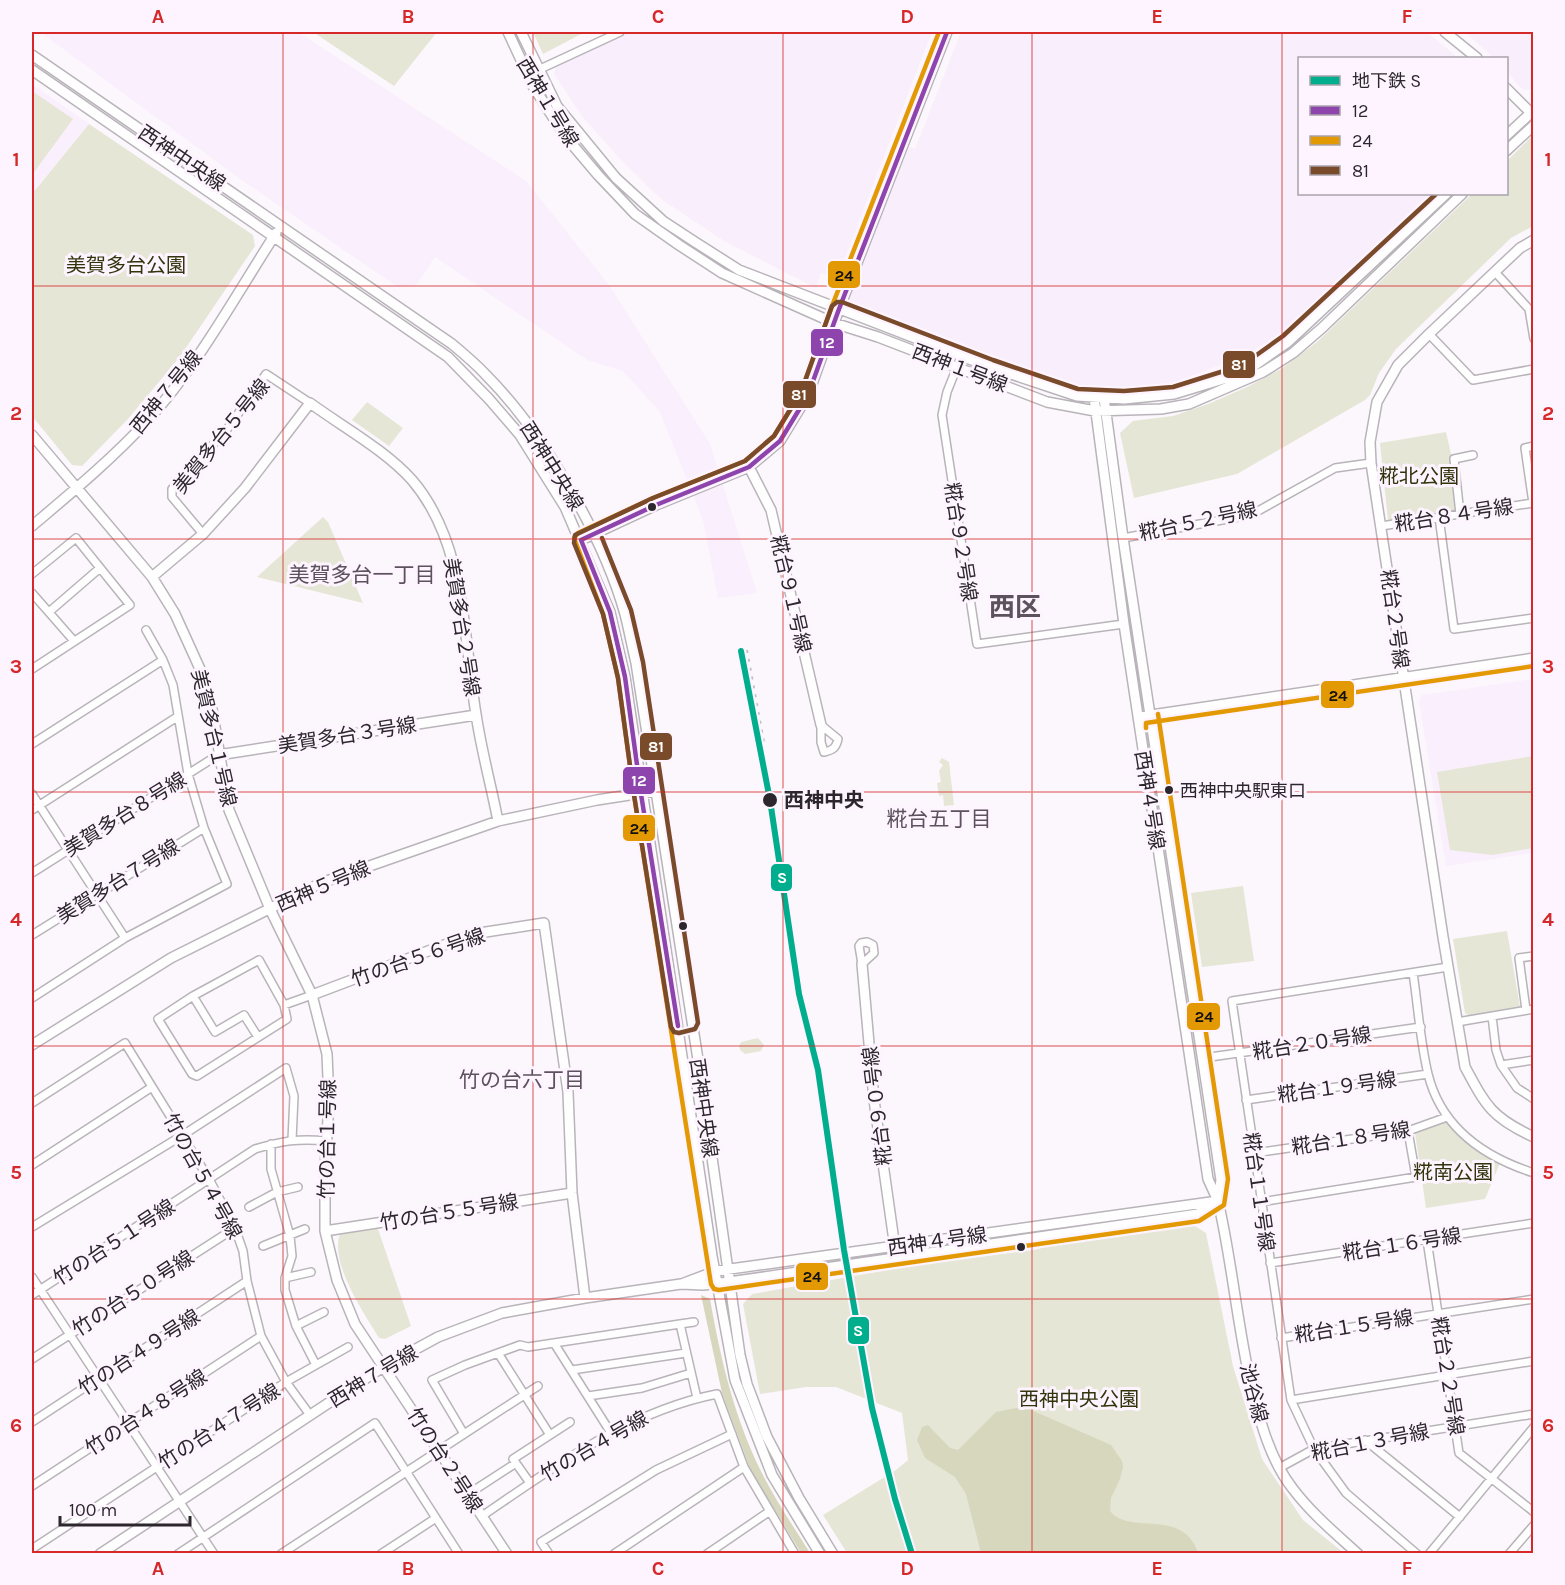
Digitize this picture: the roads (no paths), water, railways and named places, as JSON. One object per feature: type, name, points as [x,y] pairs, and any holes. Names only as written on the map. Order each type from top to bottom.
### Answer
[{"type":"street","name":"西神１号線","points":[[508,32],[533,86],[565,136],[598,175],[635,214],[722,273],[834,323],[878,337],[1047,402],[1095,411],[1161,409],[1189,404],[1263,372],[1293,353],[1322,328],[1461,195]]},
{"type":"street","name":"西神１号線","points":[[521,32],[557,106],[609,170],[663,221],[739,270],[1001,371],[1077,396],[1124,399],[1174,394],[1211,384],[1255,365],[1288,342],[1445,195]]},
{"type":"street","points":[[538,70],[620,32]]},
{"type":"street","points":[[581,540],[656,505],[746,469],[780,441],[808,395],[946,32]]},
{"type":"street","points":[[1445,32],[1476,57]]},
{"type":"street","name":"西神中央線","points":[[32,56],[452,344],[487,375],[514,407],[568,486],[593,535],[624,613],[636,663],[699,1066],[741,1355],[756,1412],[779,1462],[833,1554]]},
{"type":"street","name":"西神中央線","points":[[32,70],[448,357],[520,435],[559,496],[581,540],[610,612],[625,676],[641,794],[735,1380],[772,1475],[820,1554]]},
{"type":"street","points":[[1508,90],[1532,113],[1508,134]]},
{"type":"street","points":[[1508,149],[1533,125]]},
{"type":"street","name":"西神７号線","points":[[32,526],[147,421],[190,366],[281,226]]},
{"type":"street","name":"糀台２号線","points":[[1533,240],[1520,248],[1398,365],[1377,402],[1370,442],[1371,463],[1403,678],[1464,1067],[1485,1104],[1509,1126],[1533,1137]]},
{"type":"street","points":[[1495,272],[1528,309],[1533,339]]},
{"type":"street","points":[[1429,334],[1473,380],[1533,369]]},
{"type":"street","name":"糀台９２号線","points":[[957,367],[947,392],[942,416],[977,644],[1124,624]]},
{"type":"street","name":"美賀多台５号線","points":[[203,534],[172,497],[172,489],[228,428],[266,374],[310,403]]},
{"type":"street","name":"西神４号線","points":[[1099,397],[1095,411],[1124,624],[1208,1179],[1218,1201]]},
{"type":"street","name":"西神４号線","points":[[681,1284],[703,1285],[729,1282],[1198,1214],[1218,1201],[1221,1180],[1203,1058],[1105,412],[1099,397]]},
{"type":"street","points":[[152,577],[203,534],[245,488],[310,403]]},
{"type":"street","name":"美賀多台２号線","points":[[310,403],[398,465],[432,509],[452,553],[476,715],[498,821]]},
{"type":"street","name":"美賀多台１号線","points":[[32,435],[152,577],[175,614],[200,669],[212,709],[229,810],[270,909]]},
{"type":"street","name":"糀台８４号線","points":[[1381,526],[1533,503],[1525,448],[1533,446]]},
{"type":"street","points":[[1460,514],[1454,459],[1473,455]]},
{"type":"street","name":"糀台５２号線","points":[[1123,538],[1251,513],[1335,468],[1371,463]]},
{"type":"street","name":"糀台９１号線","points":[[746,469],[771,510],[820,725]]},
{"type":"street","points":[[1439,517],[1454,629],[1533,618]]},
{"type":"street","points":[[32,574],[76,538],[130,605],[33,665]]},
{"type":"street","points":[[49,612],[100,568]]},
{"type":"street","points":[[32,593],[74,641]]},
{"type":"street","points":[[32,998],[125,938],[226,884],[204,828],[188,774],[173,685],[163,660],[146,630]]},
{"type":"street","points":[[1138,717],[1533,658]]},
{"type":"street","points":[[32,744],[163,660]]},
{"type":"street","name":"美賀多台３号線","points":[[218,755],[476,715]]},
{"type":"street","points":[[32,810],[177,717]]},
{"type":"street","name":"美賀多台８号線","points":[[32,873],[218,755]]},
{"type":"street","name":"西神５号線","points":[[32,1045],[171,958],[321,883],[498,821],[655,791]]},
{"type":"street","points":[[32,794],[125,938]]},
{"type":"street","name":"美賀多台７号線","points":[[32,935],[204,828]]},
{"type":"street","name":"竹の台１号線","points":[[270,909],[312,995],[327,1054],[329,1102],[326,1231],[337,1280],[355,1324],[384,1366]]},
{"type":"street","name":"竹の台５６号線","points":[[312,995],[472,934],[544,923],[568,1092],[572,1193],[585,1298]]},
{"type":"street","points":[[1457,1022],[1530,1010],[1519,958],[1533,956]]},
{"type":"street","points":[[260,960],[284,1005],[287,1019],[197,1076],[192,1074],[158,1019],[193,996],[260,960]]},
{"type":"street","name":"糀台９０号線","points":[[862,964],[874,1100],[895,1248]]},
{"type":"street","name":"糀台１１号線","points":[[1417,1554],[1346,1493],[1314,1449],[1292,1400],[1232,1001],[1448,968]]},
{"type":"street","points":[[1413,973],[1428,1074],[1447,1117],[1478,1148],[1508,1165],[1533,1173]]},
{"type":"street","points":[[284,1005],[312,995]]},
{"type":"street","points":[[193,996],[215,1032],[244,1015],[258,1037]]},
{"type":"street","points":[[1492,1016],[1496,1050],[1501,1065],[1517,1088],[1533,1099]]},
{"type":"street","name":"糀台２０号線","points":[[1203,1058],[1421,1027]]},
{"type":"street","name":"竹の台５４号線","points":[[32,1102],[125,1043],[183,1135],[235,1227],[243,1251],[261,1336],[286,1382],[310,1414]]},
{"type":"street","points":[[1501,1065],[1533,1060]]},
{"type":"street","points":[[32,1227],[183,1135],[286,1068],[294,1096],[292,1140]]},
{"type":"street","name":"糀台１９号線","points":[[1246,1100],[1428,1074]]},
{"type":"street","points":[[32,1165],[152,1087]]},
{"type":"street","name":"糀台１８号線","points":[[1254,1153],[1408,1131],[1447,1117]]},
{"type":"street","points":[[1261,1202],[1416,1177],[1408,1131]]},
{"type":"street","name":"竹の台５１号線","points":[[32,1295],[255,1149],[292,1140],[327,1141]]},
{"type":"street","points":[[271,1144],[271,1169],[290,1236],[292,1256],[285,1278],[285,1290],[296,1326],[316,1365]]},
{"type":"street","points":[[249,1207],[277,1192],[298,1187]]},
{"type":"street","name":"竹の台５５号線","points":[[326,1231],[572,1193]]},
{"type":"street","name":"西神４号線","points":[[681,1284],[716,1271],[895,1248],[1218,1201]]},
{"type":"street","name":"池谷線","points":[[1218,1201],[1242,1344],[1260,1424],[1292,1488],[1323,1523],[1358,1554]]},
{"type":"street","name":"糀台１６号線","points":[[1270,1263],[1533,1223]]},
{"type":"street","name":"竹の台５０号線","points":[[32,1359],[235,1227]]},
{"type":"street","points":[[263,1246],[306,1229]]},
{"type":"street","name":"糀台２２号線","points":[[1427,1240],[1460,1453],[1533,1512]]},
{"type":"street","points":[[285,1278],[311,1272]]},
{"type":"street","points":[[32,1276],[214,1554]]},
{"type":"street","name":"竹の台４９号線","points":[[32,1422],[248,1281]]},
{"type":"street","name":"西神７号線","points":[[100,1554],[384,1366],[438,1337],[502,1313],[681,1284]]},
{"type":"street","name":"糀台１５号線","points":[[1281,1338],[1533,1299]]},
{"type":"street","points":[[296,1326],[324,1312]]},
{"type":"street","points":[[464,1434],[432,1380],[520,1345],[528,1347],[694,1322]]},
{"type":"street","points":[[680,1324],[696,1398]]},
{"type":"street","name":"竹の台４８号線","points":[[32,1486],[261,1336]]},
{"type":"street","points":[[554,1343],[611,1433]]},
{"type":"street","name":"竹の台４７号線","points":[[32,1549],[286,1382],[348,1347]]},
{"type":"street","points":[[498,1353],[550,1435]]},
{"type":"street","points":[[572,1370],[686,1353]]},
{"type":"street","points":[[1292,1400],[1533,1361]]},
{"type":"street","name":"竹の台２号線","points":[[384,1366],[507,1554]]},
{"type":"street","points":[[588,1396],[642,1388],[691,1373]]},
{"type":"street","points":[[281,1554],[538,1386]]},
{"type":"street","name":"竹の台４号線","points":[[482,1516],[611,1433],[651,1413],[696,1398],[717,1394],[744,1467],[795,1554]]},
{"type":"street","name":"糀台１３号線","points":[[1281,1467],[1314,1449],[1533,1414]]},
{"type":"street","points":[[530,1483],[513,1459],[570,1422]]},
{"type":"street","points":[[178,1554],[375,1423],[459,1554]]},
{"type":"street","points":[[1430,1554],[1533,1427]]},
{"type":"street","points":[[549,1554],[541,1542],[656,1470],[732,1434]]},
{"type":"street","points":[[1365,1440],[1460,1517]]},
{"type":"street","points":[[476,1489],[516,1463]]},
{"type":"street","points":[[614,1554],[626,1550],[744,1467]]},
{"type":"street","points":[[707,1554],[770,1511]]},
{"type":"street","points":[[381,1554],[435,1518]]},
{"type":"street","points":[[1509,1554],[1533,1525]]},
{"type":"railway","points":[[747,650],[764,742]]},
{"type":"metro line","name":"S","points":[[741,651],[770,800],[799,994],[818,1070],[844,1250],[872,1408],[895,1499],[912,1554]]},
{"type":"place","name":"西神中央駅東口","points":[[1169,790]]},
{"type":"place","name":"西神中央","points":[[770,800]]},
{"type":"district","name":"美賀多台一丁目","points":[[362,575]]},
{"type":"district","name":"西区","points":[[1015,607]]},
{"type":"district","name":"糀台五丁目","points":[[939,819]]},
{"type":"district","name":"竹の台六丁目","points":[[522,1080]]},
{"type":"park label","name":"美賀多台公園","points":[[126,265]]},
{"type":"park label","name":"糀北公園","points":[[1419,476]]},
{"type":"park label","name":"糀南公園","points":[[1453,1172]]},
{"type":"park label","name":"西神中央公園","points":[[1079,1399]]}]
